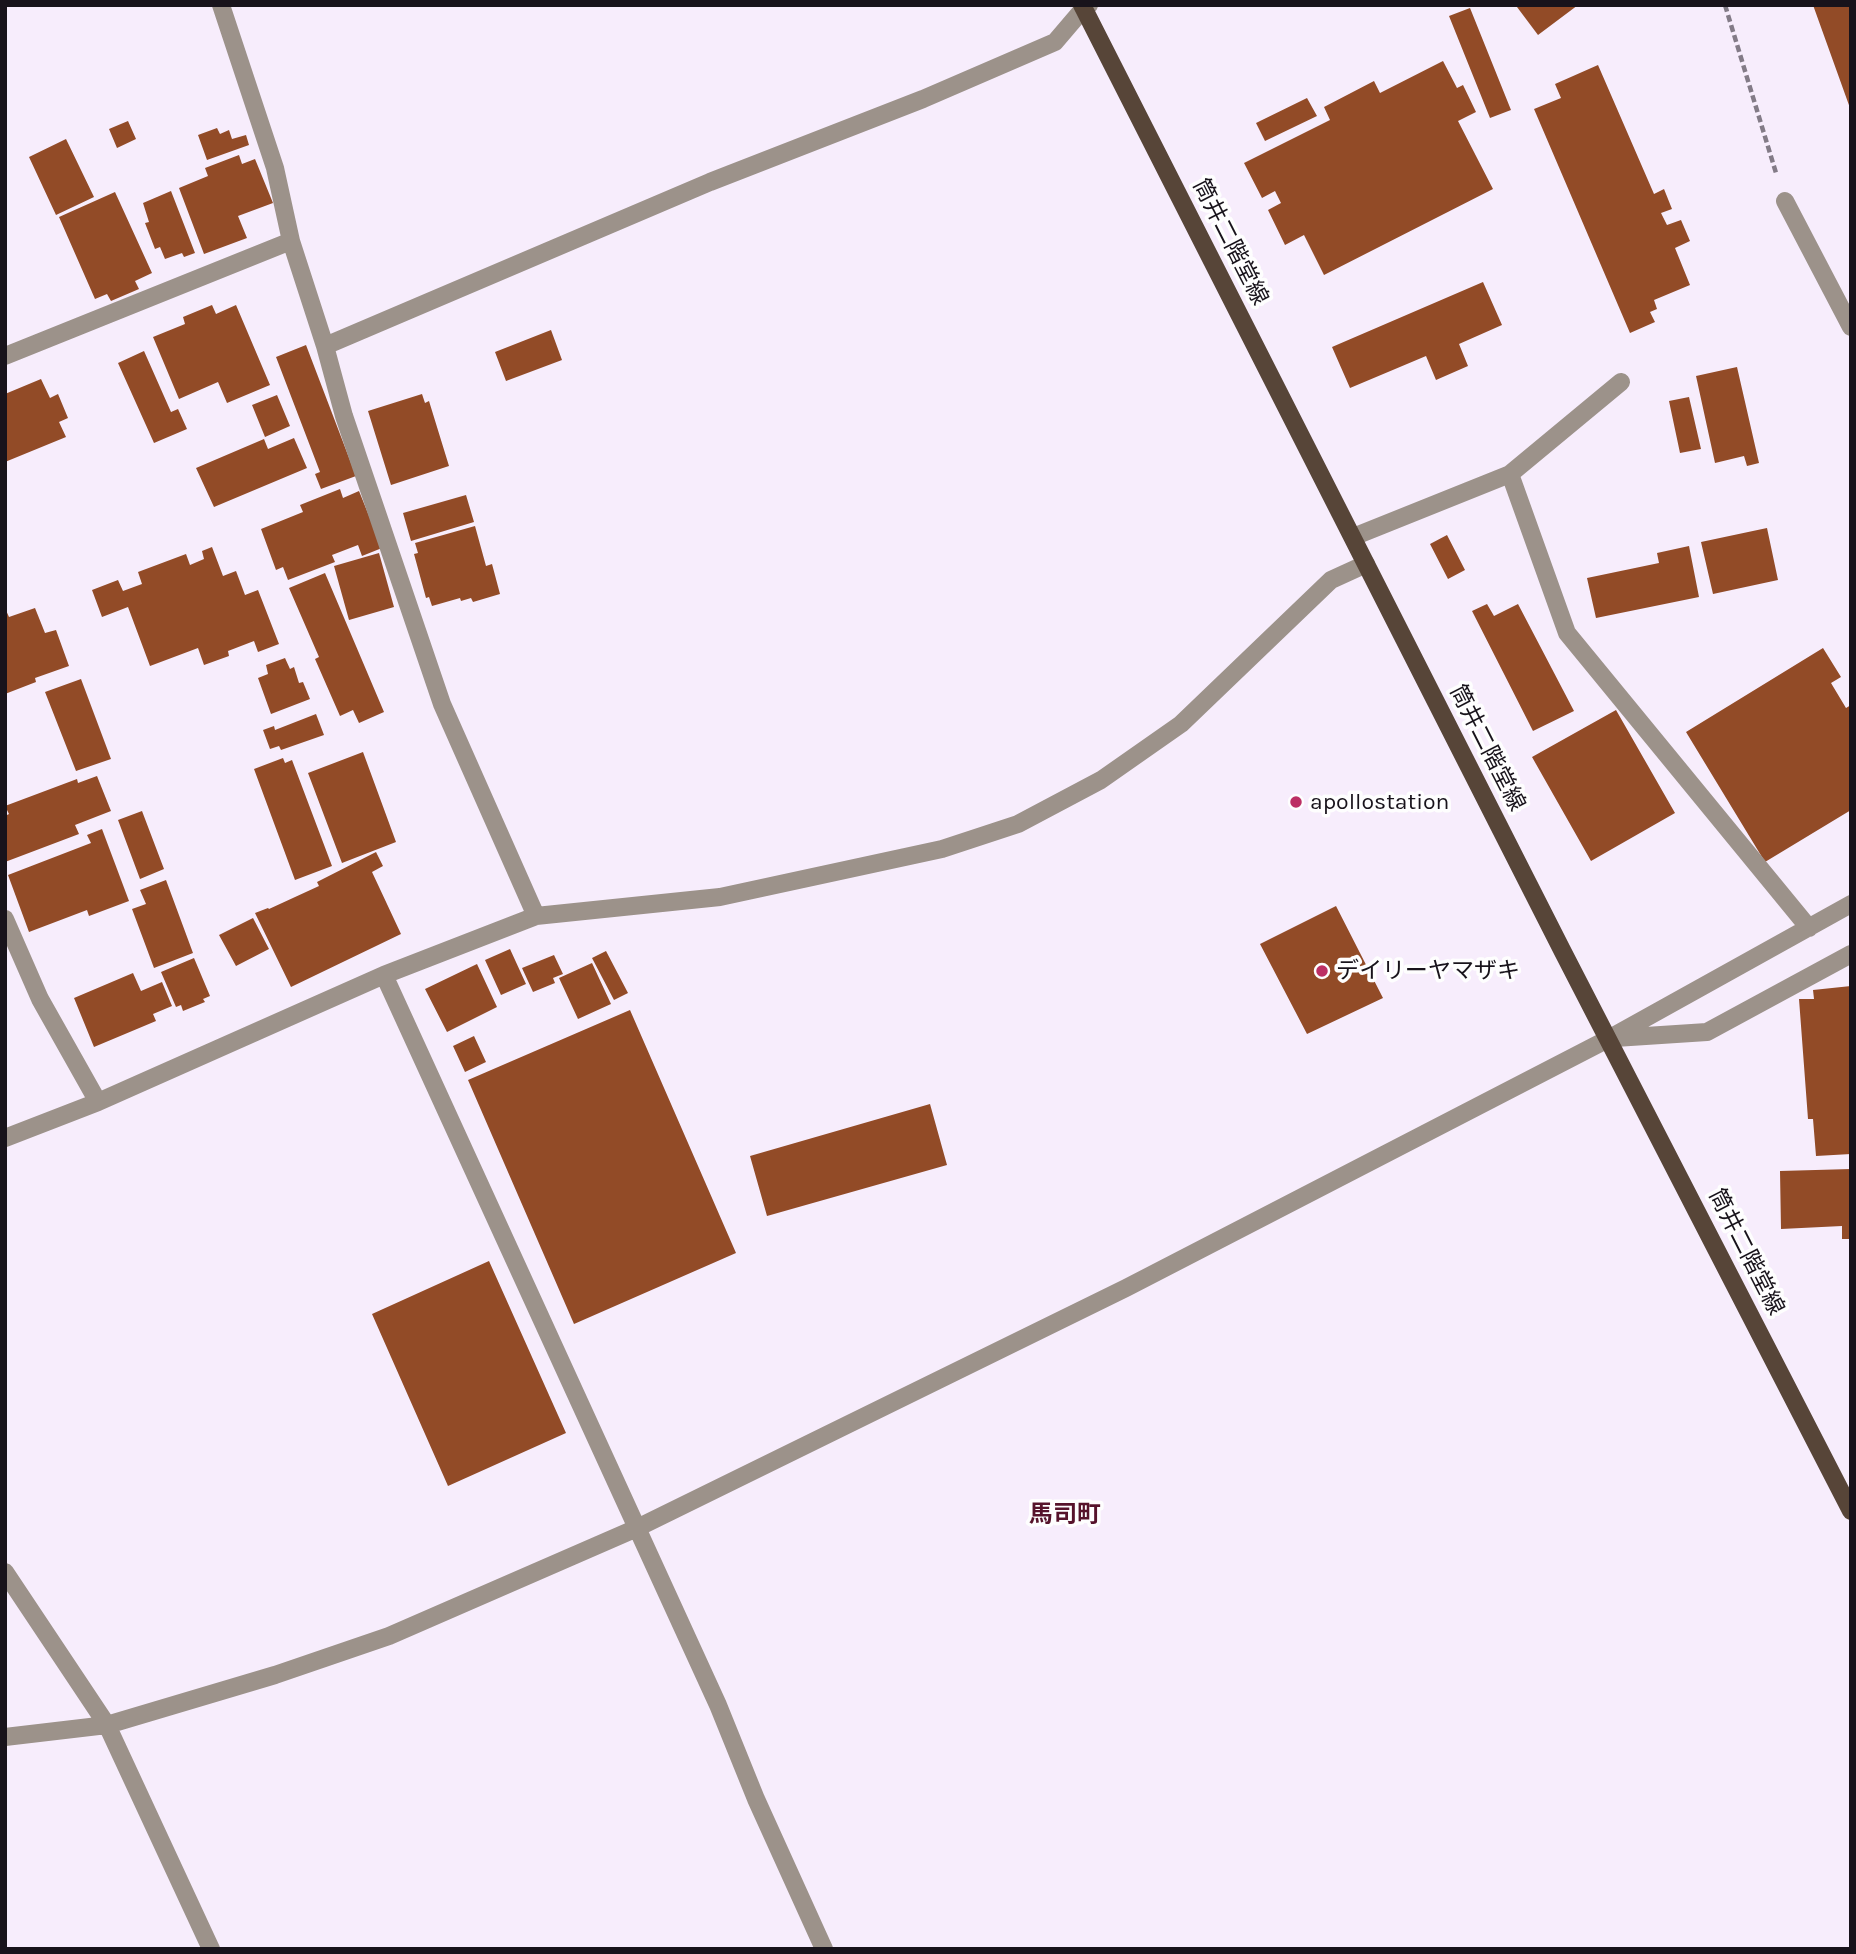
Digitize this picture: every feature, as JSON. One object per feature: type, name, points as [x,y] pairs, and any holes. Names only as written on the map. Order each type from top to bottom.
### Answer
[{"type":"main road","name":"筒井二階堂線","points":[[1085,6],[1366,564],[1851,1511]]},
{"type":"street","points":[[221,5],[275,168],[290,241],[325,345],[344,416],[442,704],[536,916]]},
{"type":"street","points":[[325,345],[710,181],[923,99],[1055,42],[1085,6]]},
{"type":"street","points":[[1785,201],[1851,327]]},
{"type":"street","points":[[5,356],[290,241]]},
{"type":"street","points":[[1353,537],[1510,474],[1621,382]]},
{"type":"street","points":[[1510,474],[1567,633],[1809,928]]},
{"type":"street","points":[[5,1138],[98,1102],[384,975],[536,916],[720,897],[942,849],[1018,824],[1101,780],[1181,724],[1331,580],[1366,564]]},
{"type":"street","points":[[5,1737],[107,1726],[275,1675],[389,1636],[637,1528],[1126,1288],[1608,1039],[1851,904]]},
{"type":"street","points":[[5,919],[40,999],[98,1102]]},
{"type":"street","points":[[1608,1039],[1707,1032],[1851,954]]},
{"type":"street","points":[[384,975],[718,1705],[756,1799],[824,1949]]},
{"type":"street","points":[[5,1572],[107,1726],[211,1949]]},
{"type":"path","points":[[1726,5],[1785,201]]},
{"type":"building","points":[[1578,5],[1538,35],[1517,7]]},
{"type":"building","points":[[1813,5],[1851,5],[1851,108],[1850,108]]},
{"type":"building","points":[[1470,8],[1511,110],[1490,118],[1449,16]]},
{"type":"building","points":[[1443,61],[1457,88],[1463,85],[1476,112],[1458,121],[1493,189],[1324,275],[1304,235],[1285,245],[1268,210],[1281,203],[1275,191],[1262,198],[1244,163],[1330,120],[1324,107],[1374,81],[1380,93]]},
{"type":"building","points":[[1598,65],[1654,194],[1664,189],[1672,209],[1661,213],[1667,225],[1681,220],[1690,241],[1675,248],[1690,285],[1654,300],[1657,309],[1650,312],[1655,322],[1630,333],[1534,109],[1561,98],[1555,84]]},
{"type":"building","points":[[1307,98],[1317,116],[1265,141],[1256,123]]},
{"type":"building","points":[[128,121],[136,139],[117,148],[109,129]]},
{"type":"building","points":[[217,128],[220,134],[229,130],[232,139],[246,135],[249,145],[207,160],[198,135]]},
{"type":"building","points":[[66,139],[94,197],[56,215],[29,157]]},
{"type":"building","points":[[239,155],[242,164],[255,159],[273,203],[238,216],[247,238],[204,254],[179,188],[208,176],[205,168]]},
{"type":"building","points":[[171,191],[195,253],[184,257],[182,253],[165,259],[160,247],[155,249],[145,223],[149,222],[143,203]]},
{"type":"building","points":[[115,192],[152,273],[135,281],[139,289],[111,301],[107,294],[95,299],[59,217]]},
{"type":"building","points":[[1483,282],[1502,325],[1459,344],[1468,366],[1436,380],[1426,356],[1350,388],[1332,347]]},
{"type":"building","points":[[212,305],[216,314],[236,305],[270,385],[227,403],[218,382],[179,399],[153,337],[185,324],[183,317]]},
{"type":"building","points":[[551,330],[562,360],[506,381],[495,352]]},
{"type":"building","points":[[306,345],[356,476],[321,489],[315,474],[320,472],[276,357]]},
{"type":"building","points":[[144,351],[171,412],[178,409],[187,429],[154,443],[118,363]]},
{"type":"building","points":[[1737,367],[1759,463],[1747,466],[1744,456],[1715,463],[1696,376]]},
{"type":"building","points":[[41,379],[50,398],[58,394],[68,418],[59,422],[66,437],[5,462],[5,394]]},
{"type":"building","points":[[422,394],[425,403],[429,401],[449,466],[391,485],[368,411]]},
{"type":"building","points":[[277,395],[290,426],[265,437],[252,405]]},
{"type":"building","points":[[1689,397],[1701,449],[1680,453],[1669,401]]},
{"type":"building","points":[[294,438],[307,468],[214,507],[196,468],[264,439],[268,449]]},
{"type":"building","points":[[340,489],[343,498],[359,491],[382,548],[362,556],[358,545],[332,555],[335,562],[288,580],[283,567],[276,570],[261,529],[303,512],[300,505]]},
{"type":"building","points":[[466,495],[474,522],[411,541],[403,513]]},
{"type":"building","points":[[475,526],[486,566],[492,564],[500,594],[473,602],[471,598],[461,601],[460,598],[432,606],[429,597],[426,598],[414,554],[418,553],[415,543]]},
{"type":"building","points":[[1767,528],[1778,580],[1713,594],[1701,542]]},
{"type":"building","points":[[1447,535],[1465,570],[1448,579],[1430,544]]},
{"type":"building","points":[[1689,546],[1699,597],[1596,618],[1587,578],[1659,563],[1657,553]]},
{"type":"building","points":[[212,547],[223,576],[236,571],[245,595],[258,590],[279,644],[258,652],[254,641],[228,651],[229,656],[204,665],[198,648],[150,666],[128,607],[102,617],[92,590],[118,580],[123,591],[142,584],[138,572],[186,554],[190,565],[204,559],[202,551]]},
{"type":"building","points":[[379,553],[394,607],[349,620],[334,566]]},
{"type":"building","points":[[325,573],[384,712],[359,723],[353,710],[340,716],[315,659],[319,657],[289,588]]},
{"type":"building","points":[[1487,604],[1494,616],[1518,604],[1574,711],[1533,731],[1472,611]]},
{"type":"building","points":[[5,608],[9,617],[35,608],[45,633],[56,630],[69,666],[35,678],[36,682],[5,694]]},
{"type":"building","points":[[1823,648],[1841,677],[1831,683],[1846,708],[1851,705],[1851,810],[1765,862],[1686,732]]},
{"type":"building","points":[[285,658],[290,669],[294,667],[299,683],[303,682],[310,699],[271,714],[258,678],[268,674],[266,665]]},
{"type":"building","points":[[81,679],[111,759],[76,771],[45,692]]},
{"type":"building","points":[[1616,710],[1675,813],[1591,861],[1532,757]]},
{"type":"building","points":[[316,714],[324,735],[281,750],[279,746],[270,749],[263,730],[274,726],[275,730]]},
{"type":"building","points":[[363,752],[396,842],[342,863],[308,773]]},
{"type":"building","points":[[283,758],[285,763],[292,760],[332,866],[295,880],[254,769]]},
{"type":"building","points":[[97,776],[111,811],[75,825],[79,834],[5,862],[5,816],[9,814],[5,806],[77,779],[78,783]]},
{"type":"building","points":[[142,811],[164,869],[140,879],[118,820]]},
{"type":"building","points":[[102,829],[129,901],[89,916],[87,910],[29,932],[8,875],[91,843],[87,835]]},
{"type":"building","points":[[376,852],[383,866],[372,872],[401,934],[291,987],[255,913],[319,886],[317,882]]},
{"type":"building","points":[[166,880],[193,953],[154,968],[132,909],[146,904],[140,890]]},
{"type":"building","name":"デイリーヤマザキ","points":[[1336,906],[1383,998],[1307,1034],[1260,944]]},
{"type":"building","points":[[253,918],[269,949],[236,966],[219,935]]},
{"type":"building","points":[[510,949],[526,984],[501,995],[485,960]]},
{"type":"building","points":[[606,951],[628,993],[614,1000],[592,958]]},
{"type":"building","points":[[554,955],[563,974],[553,978],[555,983],[533,992],[522,968]]},
{"type":"building","points":[[194,958],[210,996],[203,999],[205,1002],[183,1011],[181,1005],[176,1007],[161,972]]},
{"type":"building","points":[[592,963],[611,1004],[578,1019],[559,978]]},
{"type":"building","points":[[477,964],[497,1007],[447,1032],[425,989]]},
{"type":"building","points":[[133,973],[141,991],[162,982],[172,1006],[153,1014],[156,1021],[94,1047],[74,998]]},
{"type":"building","points":[[1851,986],[1851,1154],[1816,1156],[1813,1119],[1808,1119],[1799,999],[1814,999],[1813,990]]},
{"type":"building","points":[[630,1010],[736,1253],[574,1324],[468,1080]]},
{"type":"building","points":[[474,1036],[486,1062],[465,1072],[453,1046]]},
{"type":"building","points":[[930,1104],[947,1165],[767,1216],[750,1156]]},
{"type":"building","points":[[1851,1169],[1851,1239],[1842,1239],[1842,1226],[1781,1229],[1780,1171]]},
{"type":"building","points":[[489,1261],[566,1433],[448,1486],[372,1314]]},
{"type":"place","name":"apollostation","points":[[1296,802]]},
{"type":"place","name":"デイリーヤマザキ","points":[[1322,971]]},
{"type":"district","name":"馬司町","points":[[1065,1515]]}]
